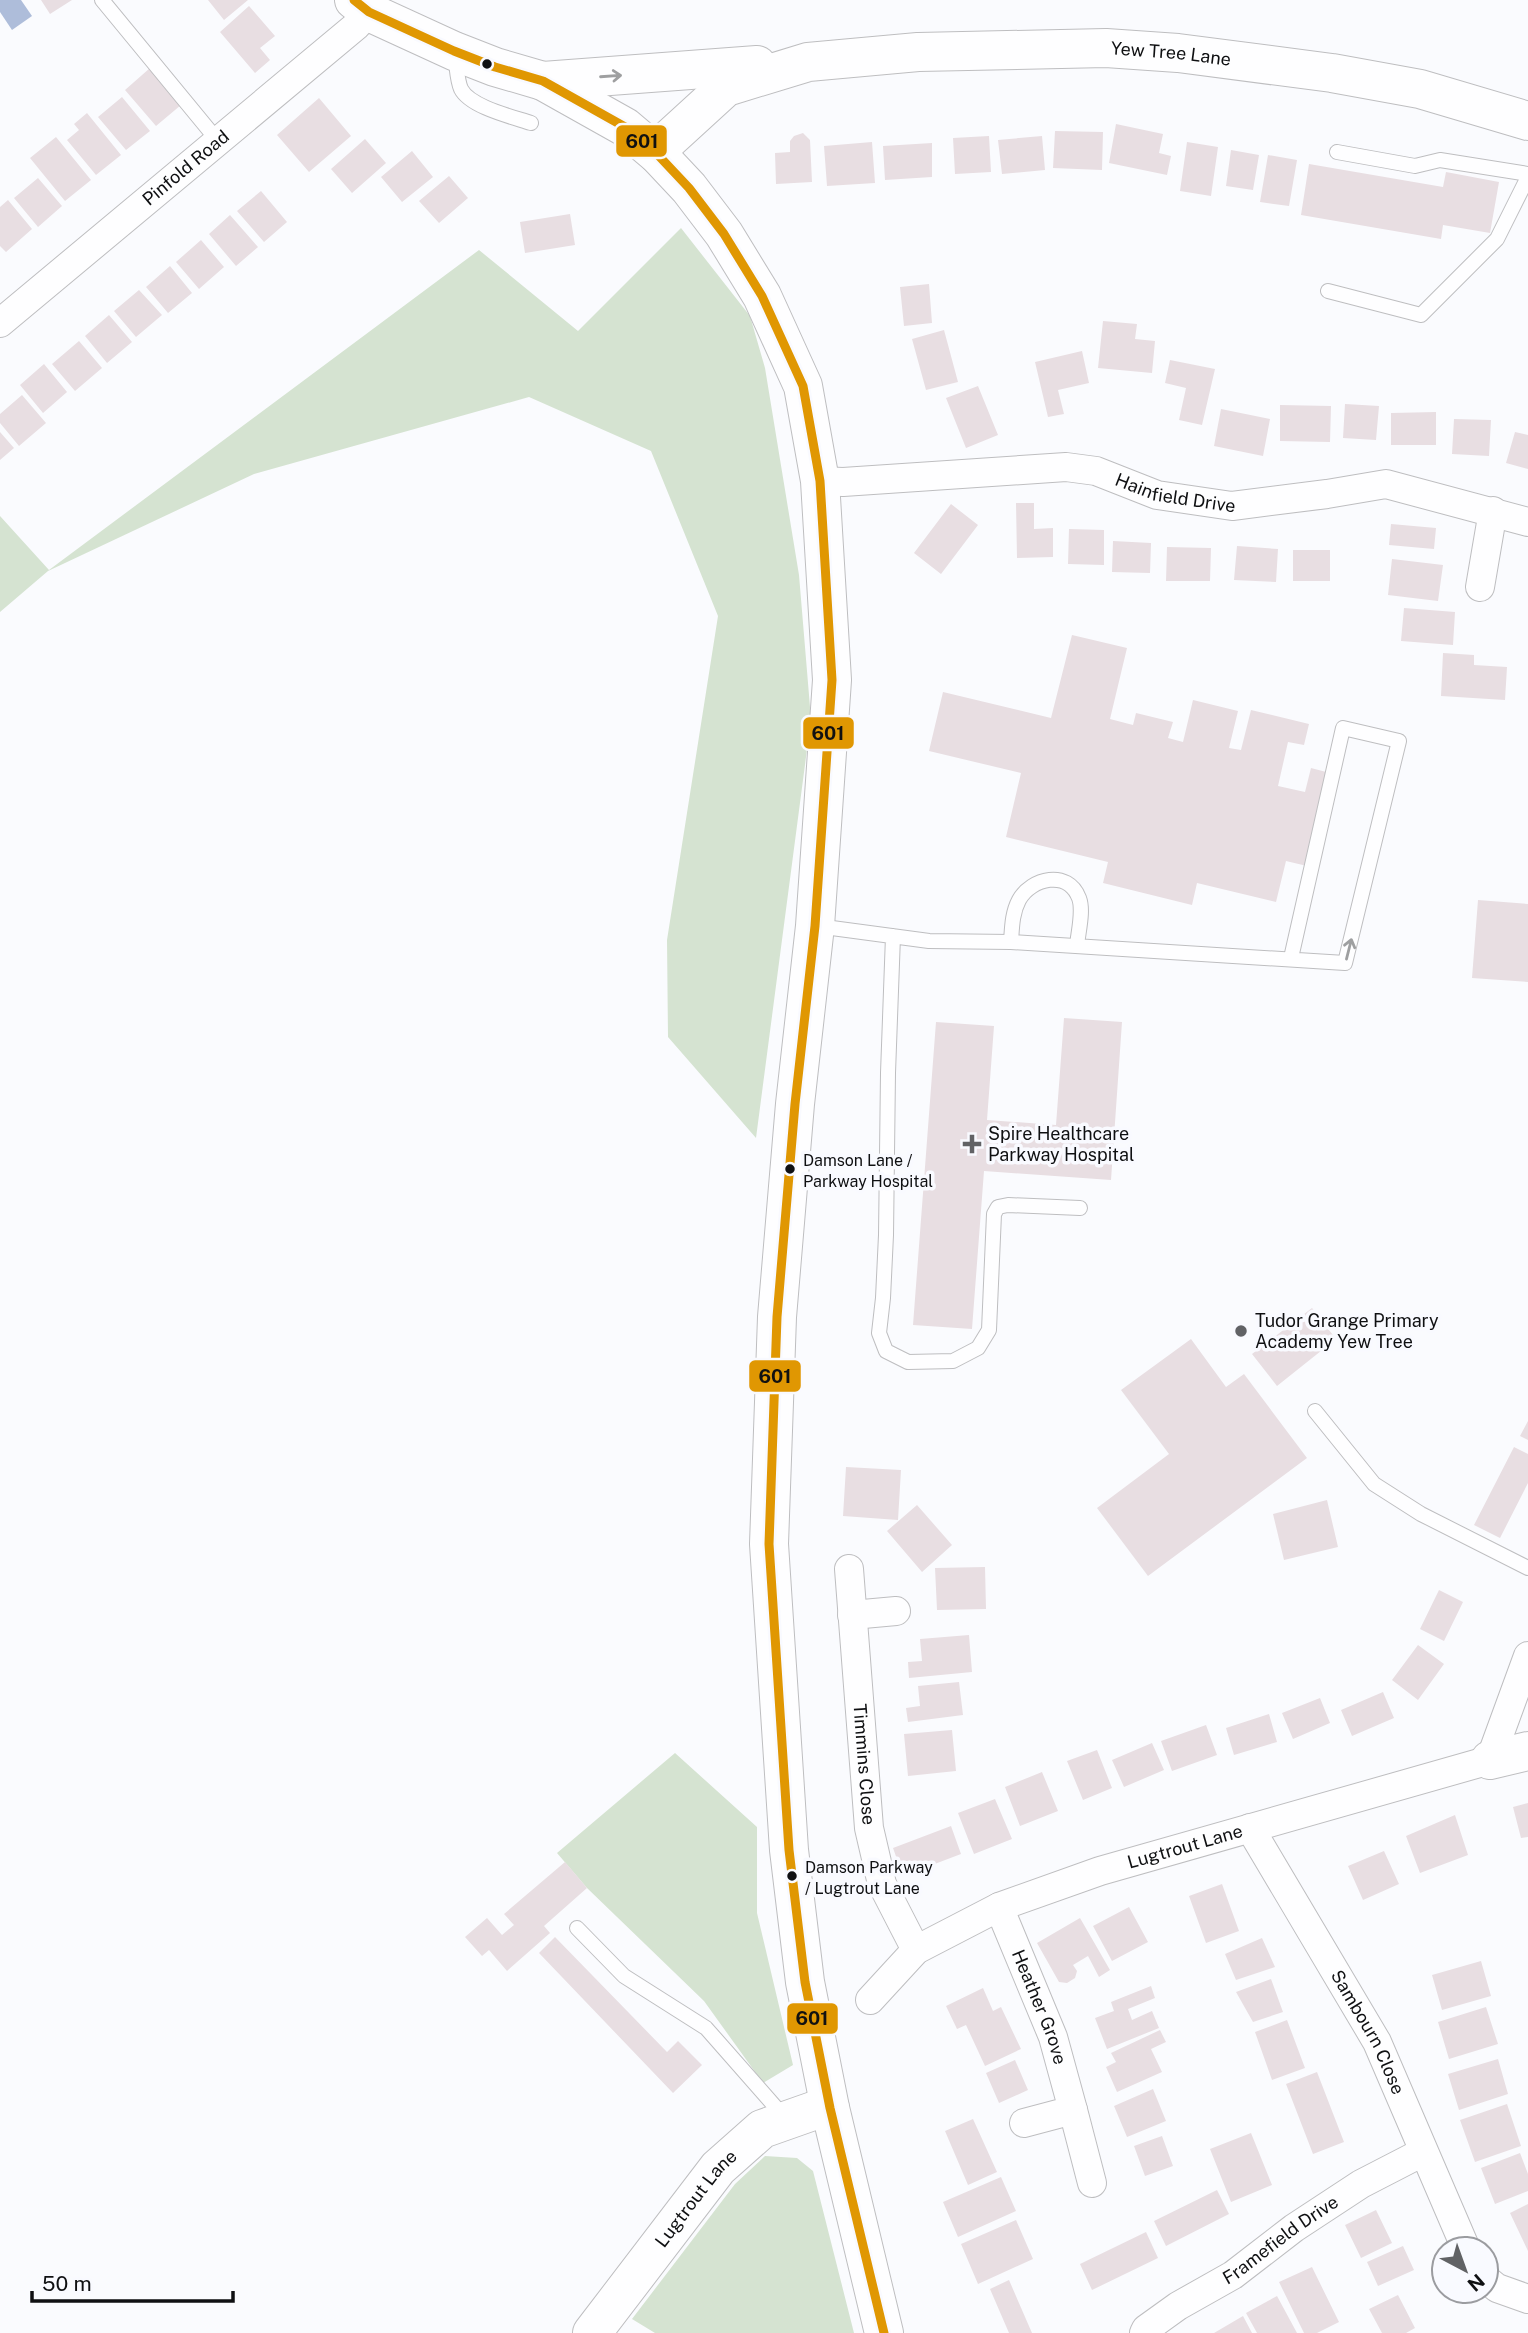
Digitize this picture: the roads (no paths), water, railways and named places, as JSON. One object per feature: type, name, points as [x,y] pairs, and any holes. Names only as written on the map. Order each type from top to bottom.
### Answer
[{"type":"street","name":"Pinfold Road","points":[[0,323],[356,26],[361,6]]},
{"type":"street","name":"Yew Tree Lane","points":[[361,6],[454,51],[543,81],[625,127],[658,155],[668,140],[726,88],[808,62]]},
{"type":"street","name":"Yew Tree Lane","points":[[543,81],[918,52],[1106,48],[1178,53],[1332,73],[1420,89],[1528,121]]},
{"type":"street","points":[[658,155],[689,188],[724,234],[762,296],[803,386],[820,481],[832,680],[815,926],[795,1104],[777,1317],[769,1544],[789,1850],[805,1982],[830,2108],[884,2333]]},
{"type":"street","name":"Hainfield Drive","points":[[820,481],[843,482],[1066,467],[1096,471],[1157,495],[1232,506],[1386,484],[1528,522]]},
{"type":"street","points":[[1480,587],[1493,511]]},
{"type":"street","name":"Timmins Close","points":[[849,1569],[869,1828],[882,1884],[916,1950]]},
{"type":"street","points":[[852,1615],[896,1611]]},
{"type":"street","points":[[1490,1760],[1528,1656]]},
{"type":"street","name":"Lugtrout Lane","points":[[870,2000],[916,1950],[999,1907],[1100,1871],[1528,1751]]},
{"type":"street","name":"Sambourn Close","points":[[1250,1828],[1377,2042],[1460,2235]]},
{"type":"street","name":"Heather Grove","points":[[999,1907],[1053,2037],[1092,2183]]},
{"type":"street","name":"Lugtrout Lane","points":[[592,2333],[718,2168],[762,2129],[813,2111],[830,2108]]},
{"type":"street","points":[[1024,2123],[1073,2110]]},
{"type":"street","name":"Framefield Drive","points":[[1144,2333],[1178,2306],[1233,2275],[1294,2228],[1350,2191],[1423,2152]]},
{"type":"street","points":[[1500,2289],[1528,2299]]},
{"type":"lane","points":[[102,0],[218,141]]},
{"type":"lane","points":[[454,51],[461,89],[467,98],[497,112],[531,123]]},
{"type":"lane","points":[[1328,291],[1421,315],[1497,239],[1528,176],[1440,160],[1415,166],[1337,152]]},
{"type":"lane","points":[[815,926],[929,941],[1011,942],[1345,963],[1399,741],[1343,728],[1292,958]]},
{"type":"lane","points":[[1011,942],[1013,920],[1020,898],[1029,886],[1048,879],[1060,880],[1071,887],[1080,898],[1077,946]]},
{"type":"lane","points":[[893,936],[888,1073],[887,1234],[879,1333],[886,1350],[908,1362],[919,1362],[953,1361],[978,1348],[989,1330],[994,1214],[998,1207],[1008,1205],[1080,1208]]},
{"type":"lane","points":[[1315,1411],[1374,1484],[1420,1514],[1528,1568]]},
{"type":"lane","points":[[577,1928],[624,1976],[706,2028],[787,2120]]},
{"type":"water","points":[[0,0],[21,0],[32,16],[12,30],[0,12]]},
{"type":"place","name":"Spire Healthcare Parkway Hospital","points":[[972,1144]]},
{"type":"place","name":"Damson Lane / Parkway Hospital","points":[[790,1169]]},
{"type":"place","name":"Tudor Grange Primary Academy Yew Tree","points":[[1241,1331]]},
{"type":"place","name":"Damson Parkway / Lugtrout Lane","points":[[792,1876]]}]
